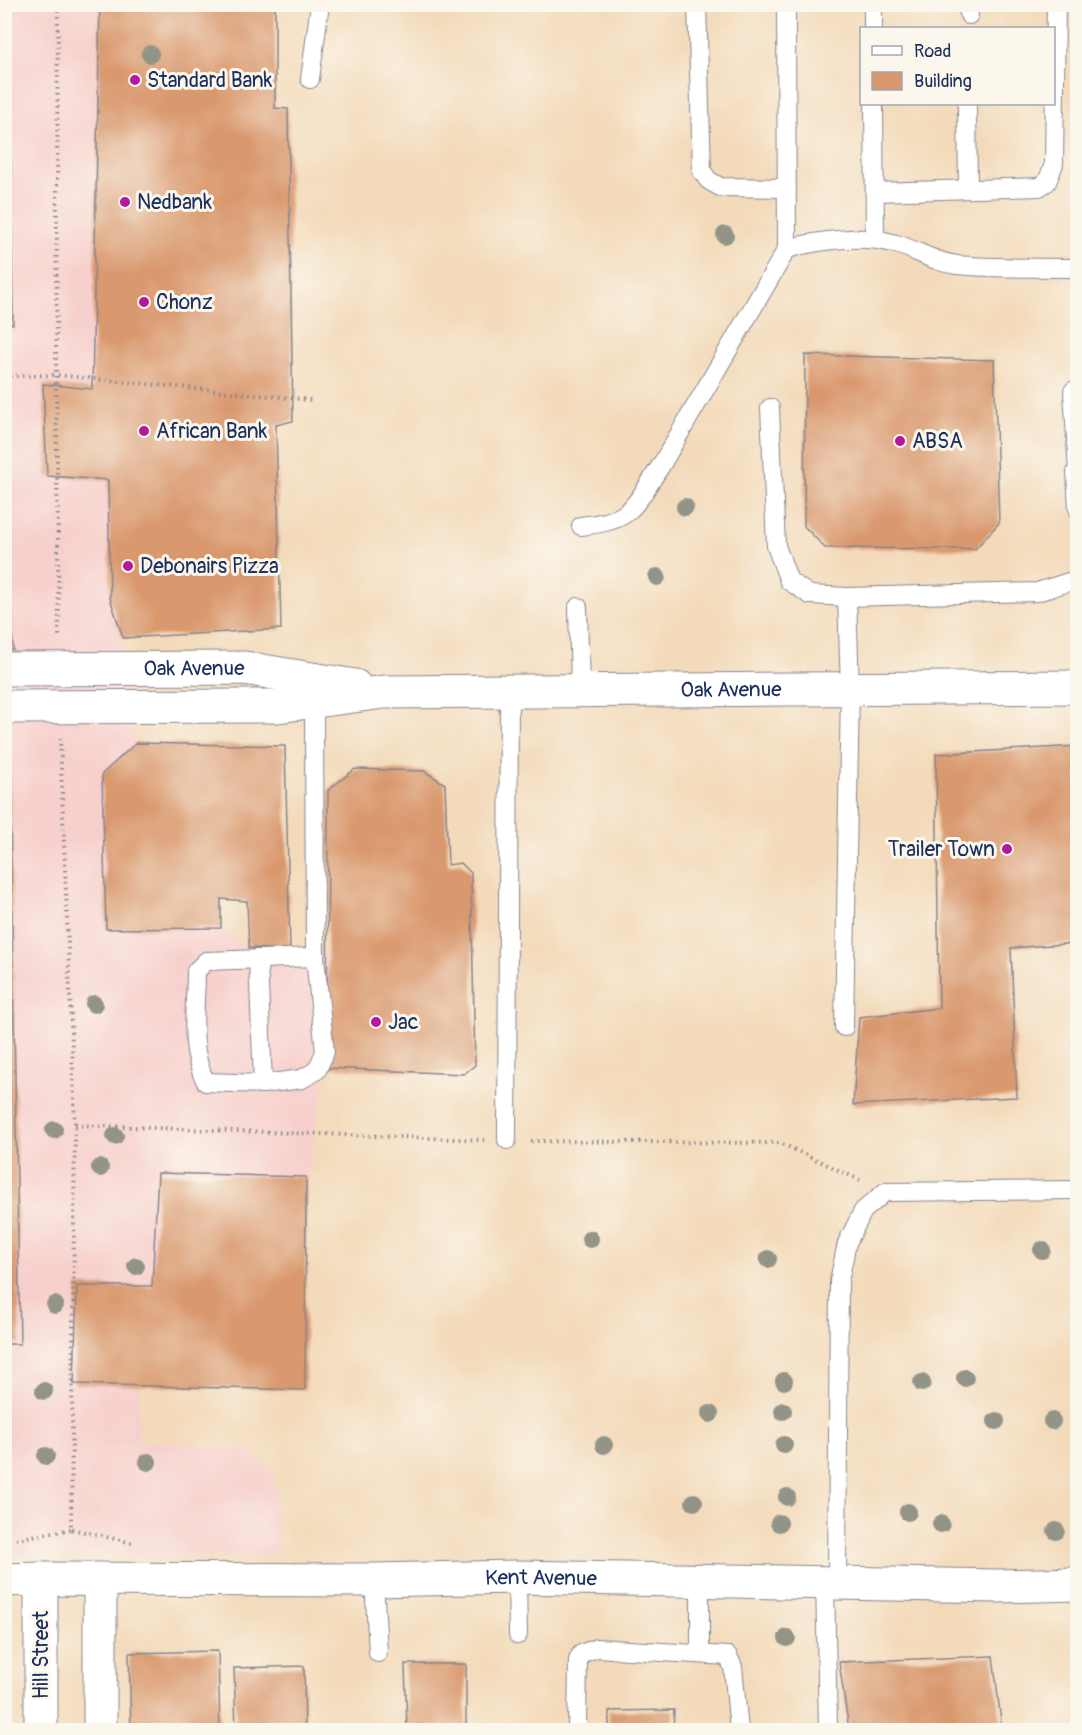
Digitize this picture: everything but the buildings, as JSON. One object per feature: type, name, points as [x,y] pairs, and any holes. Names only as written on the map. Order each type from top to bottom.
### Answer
[{"type":"street","name":"Oak Avenue","points":[[4,669],[244,668],[384,692]]},
{"type":"street","name":"Oak Avenue","points":[[4,708],[278,706],[384,692],[1077,687]]},
{"type":"street","name":"Kent Avenue","points":[[4,1580],[374,1580],[517,1577],[831,1581],[998,1586],[1077,1584]]},
{"type":"street","name":"Hill Street","points":[[41,1579],[42,1731]]},
{"type":"street","points":[[100,1579],[100,1731]]},
{"type":"lane","points":[[310,79],[320,4]]},
{"type":"lane","points":[[696,4],[702,171],[708,180],[720,187],[787,188]]},
{"type":"lane","points":[[581,526],[604,523],[626,513],[640,496],[660,467],[787,249],[786,4]]},
{"type":"lane","points":[[873,4],[873,27]]},
{"type":"lane","points":[[1055,84],[1056,4]]},
{"type":"lane","points":[[874,105],[875,238]]},
{"type":"lane","points":[[875,192],[1039,187],[1047,182],[1054,164],[1055,105]]},
{"type":"lane","points":[[966,106],[968,189]]},
{"type":"lane","points":[[787,249],[809,243],[875,238],[898,244],[925,257],[956,265],[1077,268]]},
{"type":"lane","points":[[1073,391],[1077,509]]},
{"type":"lane","points":[[770,408],[776,546],[789,581],[810,595],[847,597],[1037,592],[1075,580],[1077,576]]},
{"type":"lane","points":[[844,1027],[850,689],[847,597]]},
{"type":"lane","points":[[578,607],[580,691]]},
{"type":"lane","points":[[507,1140],[509,691]]},
{"type":"lane","points":[[314,701],[315,957],[325,1052],[317,1070],[302,1079],[263,1083],[206,1082],[198,1067],[196,1048],[196,971],[207,961],[315,957]]},
{"type":"lane","points":[[258,959],[263,1083]]},
{"type":"lane","points":[[828,1731],[839,1281],[847,1243],[864,1211],[885,1192],[1077,1190]]},
{"type":"lane","points":[[517,1577],[518,1635]]},
{"type":"lane","points":[[700,1579],[700,1654]]},
{"type":"lane","points":[[374,1580],[378,1653]]},
{"type":"lane","points":[[577,1731],[578,1660],[581,1654],[596,1648],[728,1656],[731,1660],[739,1731]]},
{"type":"path","points":[[58,4],[56,375],[60,667]]},
{"type":"path","points":[[4,376],[56,375],[311,400]]},
{"type":"path","points":[[59,706],[75,1125],[71,1529]]},
{"type":"path","points":[[16,1539],[71,1529],[133,1543]]},
{"type":"shaded area","points":[[5,5],[100,5],[92,389],[43,384],[47,475],[108,480],[110,598],[123,638],[136,743],[102,774],[106,929],[221,928],[249,948],[327,952],[327,1068],[306,1177],[158,1173],[152,1286],[77,1286],[74,1383],[140,1386],[138,1440],[245,1449],[275,1475],[278,1556],[5,1556],[5,1344],[20,1343],[9,757],[13,650],[4,504],[4,324],[13,324],[10,135],[4,134]]},
{"type":"place","name":"Standard Bank","points":[[135,80]]},
{"type":"place","name":"Nedbank","points":[[125,202]]},
{"type":"place","name":"Chonz","points":[[144,302]]},
{"type":"place","name":"African Bank","points":[[144,431]]},
{"type":"place","name":"ABSA","points":[[900,441]]},
{"type":"place","name":"Debonairs Pizza","points":[[128,566]]},
{"type":"place","name":"Trailer Town","points":[[1007,849]]},
{"type":"place","name":"Jac","points":[[376,1022]]}]
